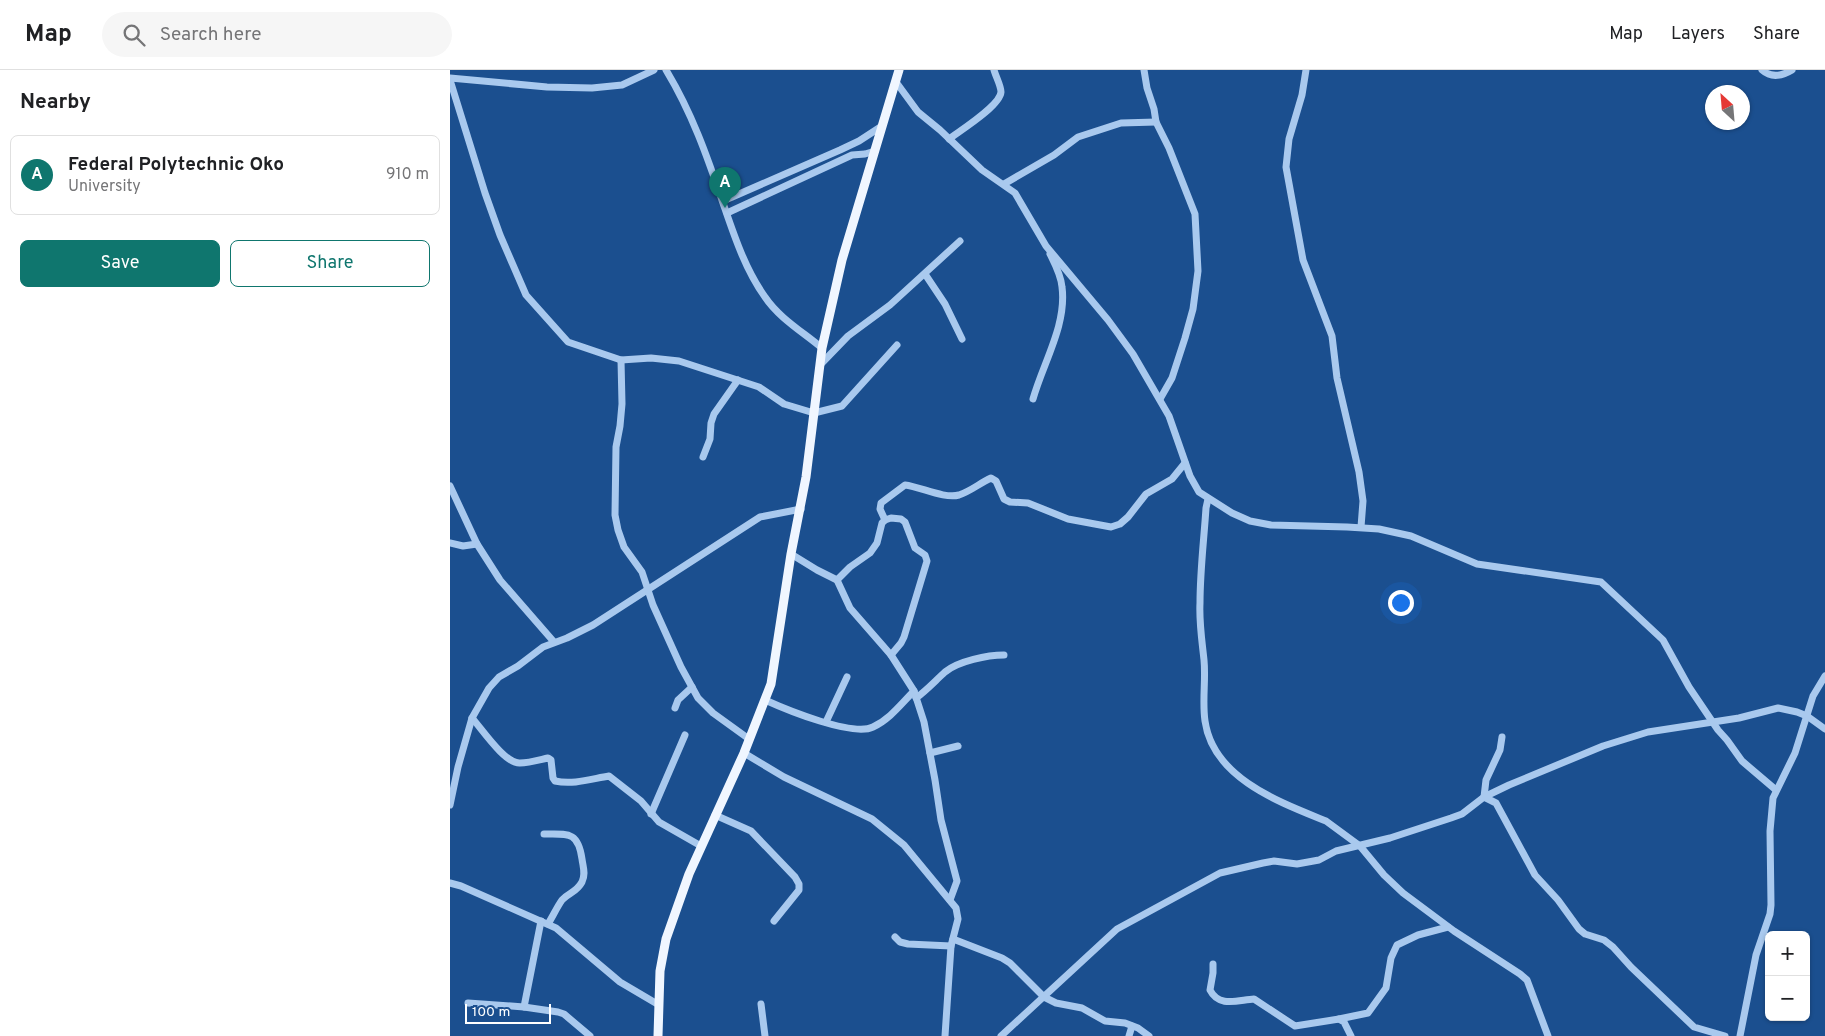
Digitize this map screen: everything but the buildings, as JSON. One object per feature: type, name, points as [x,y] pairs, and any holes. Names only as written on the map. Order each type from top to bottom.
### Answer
[{"type":"main road","points":[[658,1036],[660,971],[666,939],[689,874],[744,753],[771,684],[791,554],[800,509],[822,348],[842,260],[900,70]]},
{"type":"street","points":[[654,70],[622,85],[592,88],[450,83],[491,210],[526,295],[568,342],[621,360],[651,358],[679,361],[759,387],[784,404],[814,413],[842,406],[897,345]]},
{"type":"street","points":[[666,70],[689,110],[754,280],[765,298],[778,312],[822,348]]},
{"type":"street","points":[[949,139],[986,111],[998,99],[1001,91],[994,70]]},
{"type":"street","points":[[1144,70],[1156,122],[1169,148],[1195,214],[1198,271],[1193,309],[1185,338],[1172,378],[1160,398]]},
{"type":"street","points":[[1306,70],[1302,95],[1289,139],[1286,167],[1303,260],[1332,336],[1339,387],[1359,472],[1363,501],[1361,527]]},
{"type":"street","points":[[1762,70],[1773,76],[1792,70]]},
{"type":"street","points":[[896,82],[918,112],[982,170],[1015,193],[1046,246],[1059,274],[1063,296],[1058,325],[1033,399]]},
{"type":"street","points":[[1004,184],[1054,155],[1078,138],[1121,123],[1156,122]]},
{"type":"street","points":[[723,201],[859,142],[883,125]]},
{"type":"street","points":[[727,213],[852,155],[875,151]]},
{"type":"street","points":[[812,163],[815,171]]},
{"type":"street","points":[[782,176],[786,185]]},
{"type":"street","points":[[819,366],[848,336],[890,305],[960,241]]},
{"type":"street","points":[[1046,246],[1123,339],[1160,398],[1169,416],[1193,483],[1199,492],[1208,499],[1250,521],[1271,525],[1361,527],[1411,536],[1477,564],[1602,582],[1663,640],[1689,687],[1712,722],[1742,761],[1776,790]]},
{"type":"street","points":[[924,274],[945,304],[962,340]]},
{"type":"street","points":[[621,360],[622,396],[620,426],[616,447],[615,515],[618,530],[624,547],[642,572],[681,667],[698,698],[712,713],[749,739]]},
{"type":"street","points":[[702,457],[710,439],[711,423],[714,414],[738,380]]},
{"type":"street","points":[[885,520],[880,509],[881,503],[905,485],[957,496],[991,478],[996,481],[1004,499],[1010,502],[1028,503],[1068,519],[1112,527],[1120,524],[1128,517],[1146,494],[1172,479],[1185,463]]},
{"type":"street","points":[[450,486],[477,544],[500,580],[554,642]]},
{"type":"street","points":[[1208,499],[1200,603],[1200,628],[1204,661],[1205,719],[1208,734],[1217,752],[1229,767],[1260,792],[1326,821],[1360,846],[1384,875],[1397,887],[1448,927],[1527,980],[1548,1036]]},
{"type":"street","points":[[450,805],[458,767],[472,718],[489,688],[499,677],[544,647],[593,625],[760,517],[800,509]]},
{"type":"street","points":[[837,580],[850,567],[870,553],[877,543],[882,523],[885,520],[891,518],[901,519],[905,522],[915,548],[925,555],[927,562],[904,637],[891,655]]},
{"type":"street","points":[[450,543],[463,546],[477,544]]},
{"type":"street","points":[[791,554],[837,580],[850,608],[891,655],[915,694],[924,722],[941,820],[957,881],[950,900]]},
{"type":"street","points":[[765,700],[826,722],[860,731],[872,728],[887,719],[915,694],[928,690],[947,670],[990,655],[1004,655]]},
{"type":"street","points":[[1740,1036],[1756,955],[1771,905],[1770,831],[1771,812],[1776,790],[1795,753],[1813,696],[1825,676]]},
{"type":"street","points":[[826,722],[847,677]]},
{"type":"street","points":[[675,708],[678,700],[692,687]]},
{"type":"street","points":[[1001,1036],[1117,929],[1220,873],[1262,863],[1297,864],[1319,860],[1336,851],[1360,846],[1458,816],[1484,797],[1509,785],[1603,746],[1648,732],[1724,721],[1778,708],[1807,716],[1825,729]]},
{"type":"street","points":[[472,718],[512,761],[519,764],[548,758],[551,760],[553,778],[555,781],[560,782],[585,782],[608,776],[641,801],[659,822],[702,846]]},
{"type":"street","points":[[1724,721],[1724,736]]},
{"type":"street","points":[[651,814],[685,736]]},
{"type":"street","points":[[1484,797],[1486,780],[1500,750],[1502,737]]},
{"type":"street","points":[[930,753],[958,746]]},
{"type":"street","points":[[744,753],[784,777],[872,819],[904,845],[956,908],[958,919],[952,942],[945,1036]]},
{"type":"street","points":[[450,762],[458,767]]},
{"type":"street","points":[[1484,797],[1496,804],[1536,875],[1579,929],[1585,934],[1604,940],[1614,947],[1631,967],[1694,1027],[1726,1036]]},
{"type":"street","points":[[715,815],[752,831],[795,877],[799,884],[799,890],[774,921]]},
{"type":"street","points":[[524,1007],[544,922],[563,899],[575,891],[584,875],[578,841],[568,834],[544,834]]},
{"type":"street","points":[[450,883],[461,886],[556,928],[620,982],[659,1005]]},
{"type":"street","points":[[1213,964],[1210,990],[1213,996],[1221,1000],[1238,1002],[1254,999],[1295,1026],[1339,1020],[1368,1012],[1386,988],[1390,958],[1397,945],[1418,935],[1448,927]]},
{"type":"street","points":[[895,936],[900,942],[908,944],[952,942],[1002,958],[1010,962],[1044,998],[1056,1003],[1074,1005],[1105,1020],[1138,1028],[1149,1036]]},
{"type":"street","points":[[468,1003],[524,1007],[558,1012],[564,1014],[578,1028],[590,1036]]},
{"type":"street","points":[[761,1004],[765,1036]]},
{"type":"street","points":[[1339,1020],[1344,1022],[1352,1036]]},
{"type":"street","points":[[1129,1036],[1132,1026]]},
{"type":"place","name":"Federal Polytechnic Oko","points":[[725,208]]}]
